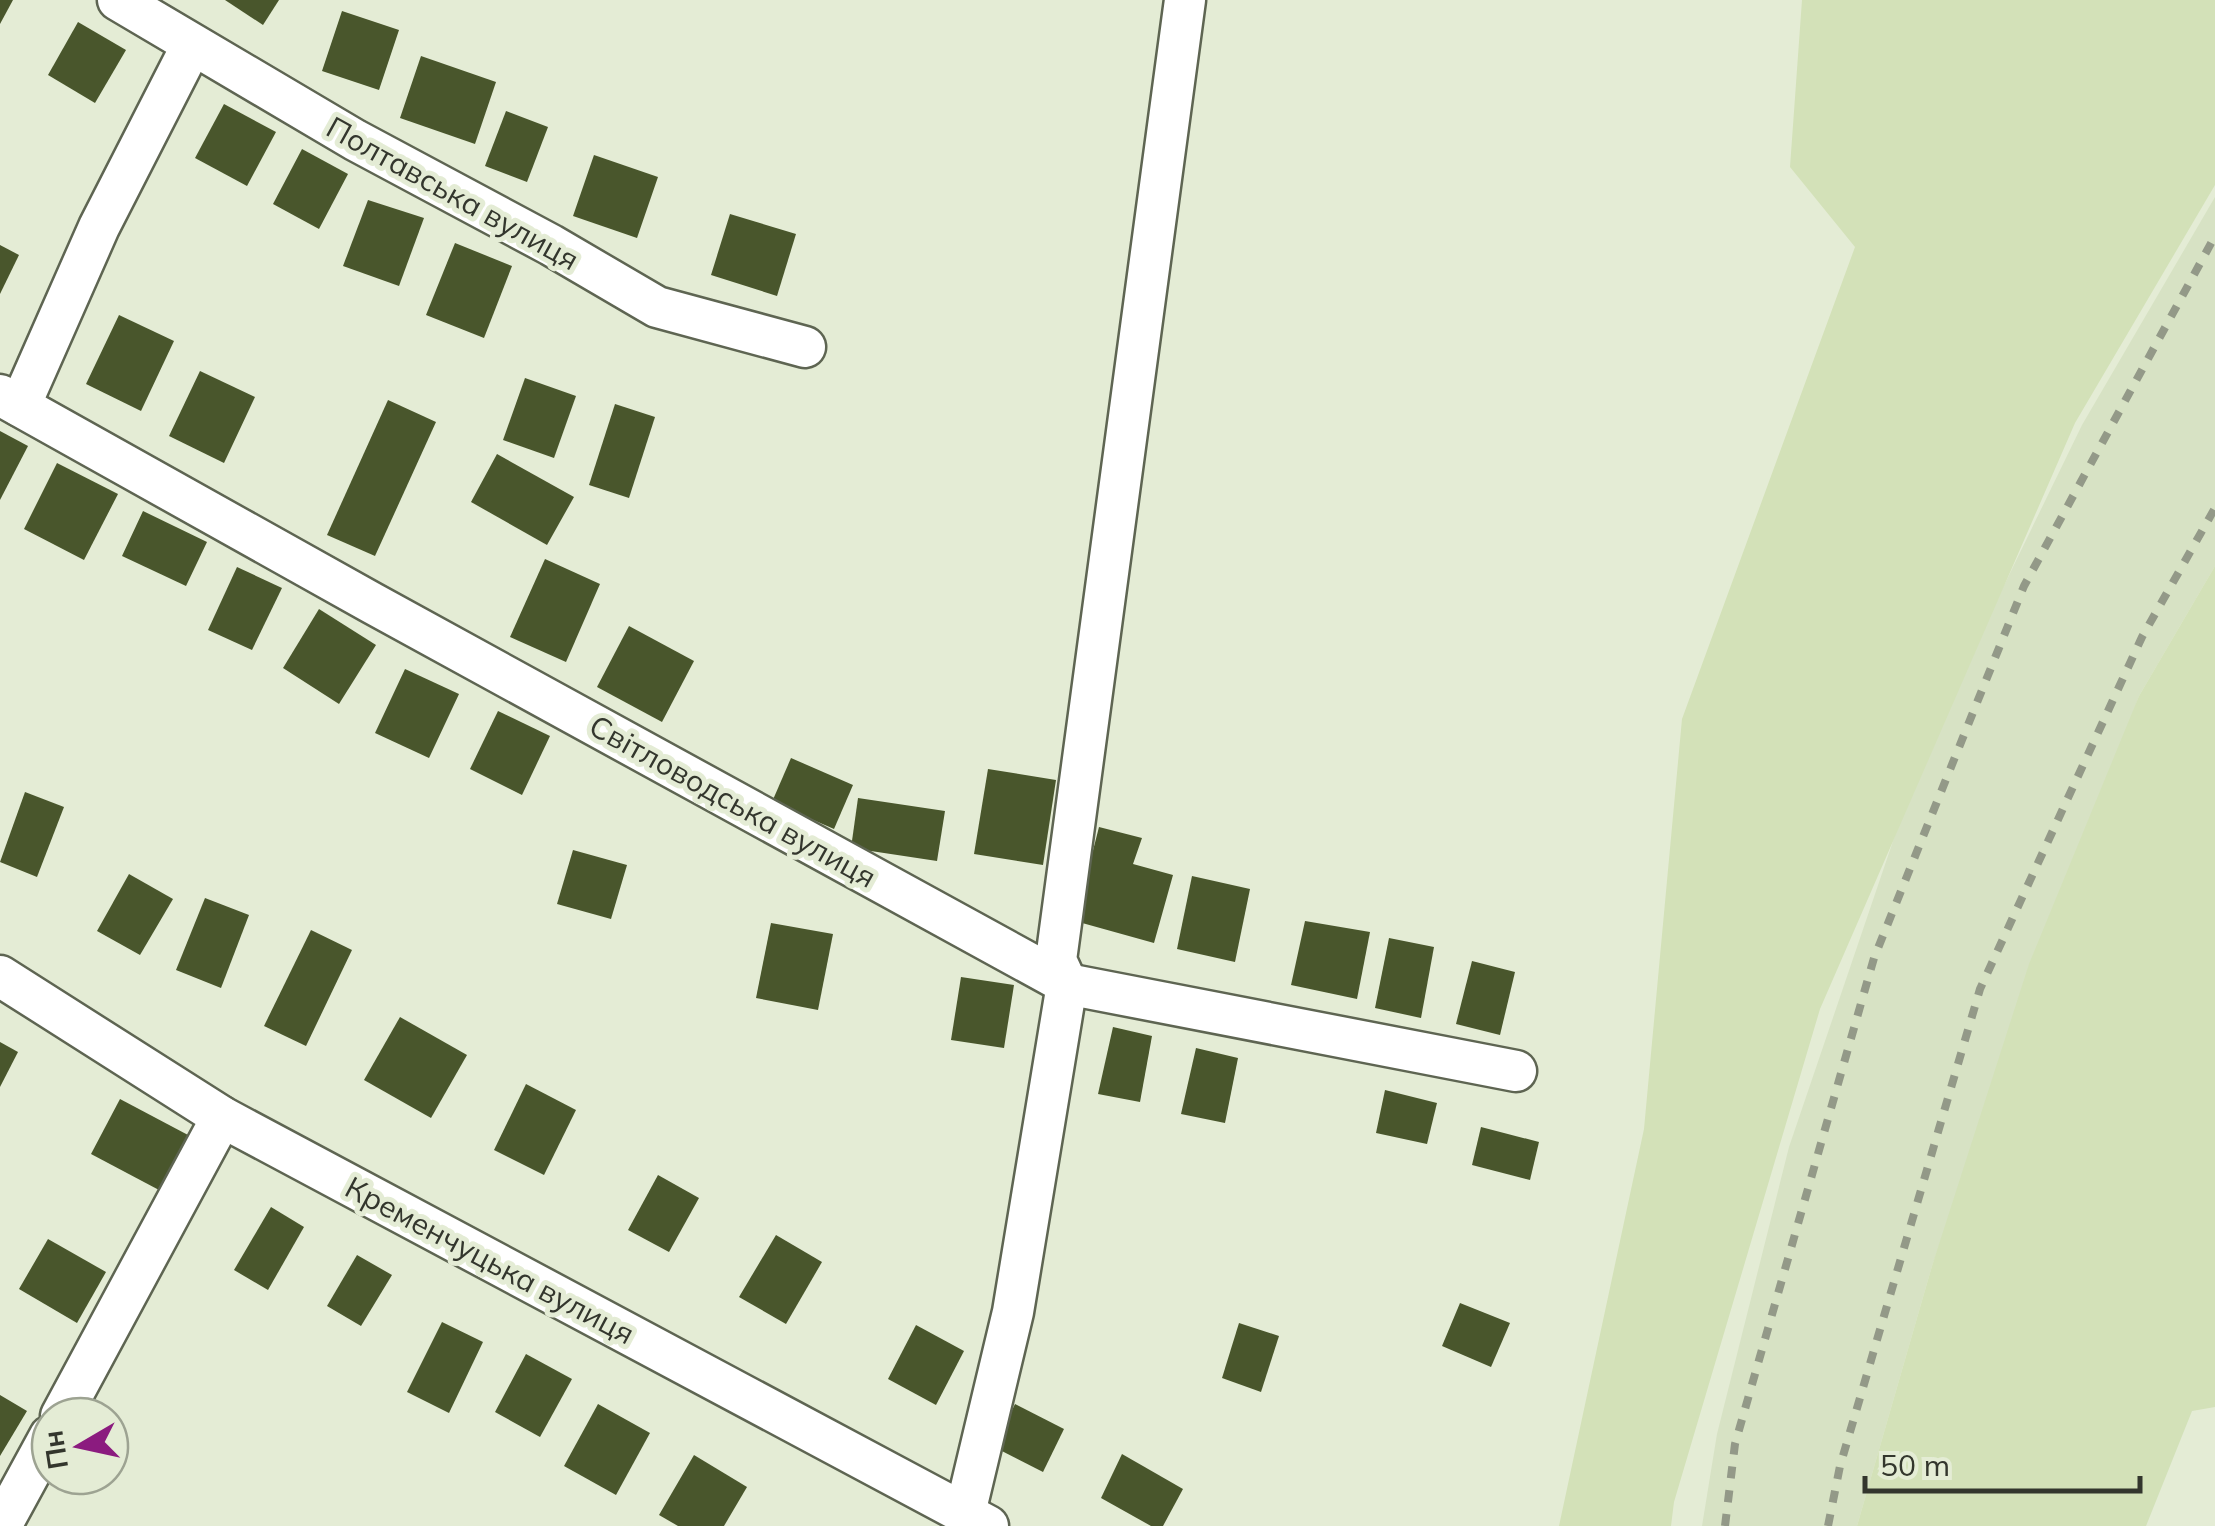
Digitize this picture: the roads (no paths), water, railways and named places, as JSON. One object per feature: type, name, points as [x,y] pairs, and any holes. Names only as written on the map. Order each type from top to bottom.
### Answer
[{"type":"street","name":"Полтавська вулиця","points":[[118,0],[355,140],[657,307],[805,348]]},
{"type":"street","points":[[977,1520],[1067,984],[1056,960],[1185,0]]},
{"type":"street","points":[[10,400],[192,45]]},
{"type":"street","name":"Світловодська вулиця","points":[[10,400],[1067,984],[1516,1071]]},
{"type":"street","name":"Кременчуцька вулиця","points":[[0,976],[222,1117],[977,1520]]},
{"type":"street","points":[[71,1396],[222,1117]]},
{"type":"street","points":[[1,1526],[30,1473]]},
{"type":"railway","points":[[1725,1526],[1735,1444],[1874,958],[2024,586],[2215,236]]},
{"type":"railway","points":[[1828,1526],[1840,1466],[1980,989],[2142,637],[2215,508]]}]
